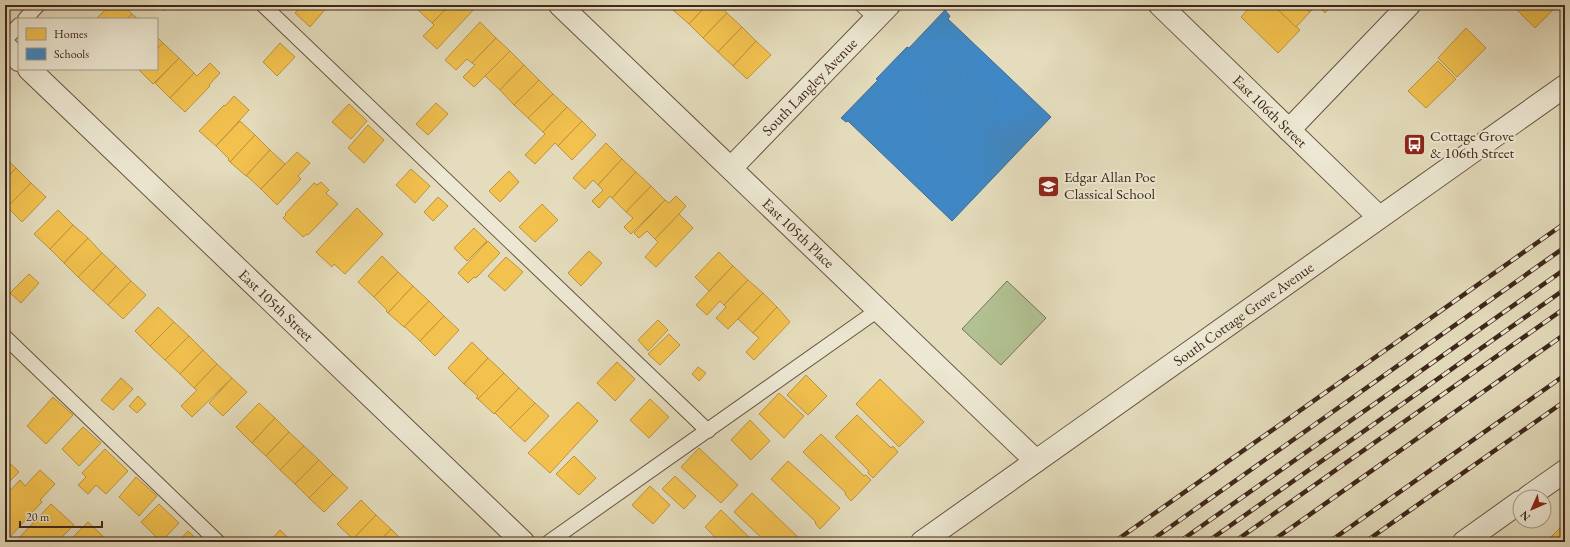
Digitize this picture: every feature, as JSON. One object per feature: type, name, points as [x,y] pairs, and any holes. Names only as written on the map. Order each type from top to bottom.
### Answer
[{"type":"street","name":"East 105th Place","points":[[560,5],[1036,461]]},
{"type":"street","name":"East 106th Street","points":[[1160,5],[1379,218]]},
{"type":"street","points":[[1289,130],[1410,5]]},
{"type":"street","name":"South Langley Avenue","points":[[730,168],[876,9]]},
{"type":"street","points":[[5,46],[18,59]]},
{"type":"street","name":"East 105th Street","points":[[30,70],[523,542]]},
{"type":"street","name":"South Cottage Grove Avenue","points":[[922,542],[1565,86]]},
{"type":"street","points":[[1539,489],[1565,471]]},
{"type":"street","points":[[1464,542],[1512,508]]},
{"type":"lane","points":[[26,18],[38,5]]},
{"type":"lane","points":[[263,5],[708,431]]},
{"type":"lane","points":[[5,40],[18,26]]},
{"type":"lane","points":[[550,542],[878,310]]},
{"type":"lane","points":[[5,337],[218,542]]},
{"type":"green space","points":[[1007,281],[1046,318],[1001,365],[962,329]]},
{"type":"building: Homes","points":[[110,5],[123,5],[132,14],[128,18],[97,18]]},
{"type":"building: Homes","points":[[158,5],[170,5],[164,11]]},
{"type":"building: Homes","points":[[303,5],[328,6],[310,27],[295,13]]},
{"type":"building: Homes","points":[[423,5],[450,5],[432,23],[418,10]]},
{"type":"building: Homes","points":[[450,5],[474,5],[476,7],[437,49],[423,36],[434,25],[432,23]]},
{"type":"building: Homes","points":[[669,5],[680,5],[674,11]]},
{"type":"building: Homes","points":[[680,5],[707,5],[689,24],[674,11]]},
{"type":"building: Homes","points":[[707,5],[719,5],[727,13],[703,38],[689,24]]},
{"type":"building: Homes","points":[[1250,5],[1273,5],[1300,30],[1278,53],[1241,17],[1251,6]]},
{"type":"building: Homes","points":[[1273,5],[1302,5],[1310,12],[1296,27]]},
{"type":"building: Homes","points":[[1302,5],[1317,5],[1310,12]]},
{"type":"building: Homes","points":[[1317,5],[1331,5],[1325,13]]},
{"type":"building: Homes","points":[[1512,5],[1558,5],[1535,28]]},
{"type":"building: Homes","points":[[727,13],[742,27],[718,52],[703,38]]},
{"type":"building: Homes","points":[[132,14],[137,18],[128,18]]},
{"type":"building: Homes","points":[[480,22],[496,38],[472,63],[467,59],[456,70],[445,60]]},
{"type":"building: Homes","points":[[742,27],[756,41],[733,66],[718,52]]},
{"type":"building: Homes","points":[[1466,28],[1486,48],[1457,77],[1438,58]]},
{"type":"building: Homes","points":[[158,38],[163,43],[158,48]]},
{"type":"building: Homes","points":[[496,38],[510,51],[474,87],[463,77],[475,65],[472,63]]},
{"type":"building: Homes","points":[[756,41],[771,55],[747,79],[733,66]]},
{"type":"building: Homes","points":[[163,43],[179,58],[153,84],[139,70],[158,70],[158,48]]},
{"type":"building: Homes","points":[[280,43],[295,57],[277,76],[263,62]]},
{"type":"building: Homes","points":[[510,51],[524,65],[500,90],[485,76]]},
{"type":"building: Homes","points":[[179,58],[194,73],[170,98],[155,83]]},
{"type":"building: Homes","points":[[1438,61],[1456,79],[1426,108],[1408,91]]},
{"type":"building: Homes","points":[[210,63],[220,73],[209,85],[210,86],[185,112],[170,98],[194,73],[197,76]]},
{"type":"building: Homes","points":[[524,65],[539,80],[514,105],[500,90]]},
{"type":"building: Homes","points":[[539,80],[553,94],[528,118],[514,105]]},
{"type":"building: Homes","points":[[553,94],[567,107],[543,132],[528,118]]},
{"type":"building: Homes","points":[[234,96],[249,110],[216,146],[199,131]]},
{"type":"building: Homes","points":[[436,103],[448,114],[428,135],[416,124]]},
{"type":"building: Homes","points":[[349,104],[367,121],[351,139],[332,122]]},
{"type":"building: Homes","points":[[567,107],[582,121],[558,146],[555,143],[535,164],[525,155],[545,134],[543,132]]},
{"type":"building: Homes","points":[[240,121],[255,135],[230,162],[228,160],[229,159],[216,146]]},
{"type":"building: Homes","points":[[582,121],[596,135],[572,160],[558,146]]},
{"type":"building: Homes","points":[[368,125],[384,140],[364,163],[348,148]]},
{"type":"building: Homes","points":[[255,135],[270,150],[246,176],[230,162]]},
{"type":"building: Homes","points":[[606,143],[622,159],[598,185],[593,180],[585,189],[573,178]]},
{"type":"building: Homes","points":[[270,150],[285,164],[261,189],[246,176]]},
{"type":"building: Homes","points":[[297,152],[310,163],[298,176],[301,179],[277,205],[261,189]]},
{"type":"building: Homes","points":[[5,158],[16,168],[5,180]]},
{"type":"building: Homes","points":[[622,159],[636,172],[612,198],[610,196],[599,208],[592,201],[603,190],[598,185]]},
{"type":"building: Homes","points":[[16,168],[31,183],[7,207],[5,205],[5,180]]},
{"type":"building: Homes","points":[[411,169],[430,186],[415,203],[396,185]]},
{"type":"building: Homes","points":[[509,171],[519,182],[500,202],[489,191]]},
{"type":"building: Homes","points":[[636,172],[651,186],[626,212],[612,198]]},
{"type":"building: Homes","points":[[321,182],[329,190],[326,193],[338,204],[308,235],[307,234],[303,237],[283,218],[314,183],[317,185]]},
{"type":"building: Homes","points":[[31,183],[46,197],[22,222],[7,207]]},
{"type":"building: Homes","points":[[651,186],[665,200],[631,234],[624,227],[633,218],[626,212]]},
{"type":"building: Homes","points":[[676,196],[686,206],[655,239],[647,231],[639,238],[634,233],[665,200],[669,203]]},
{"type":"building: Homes","points":[[438,197],[448,206],[433,221],[424,212]]},
{"type":"building: Homes","points":[[542,204],[558,220],[535,242],[519,227]]},
{"type":"building: Homes","points":[[357,208],[383,234],[345,274],[334,264],[332,267],[316,252]]},
{"type":"building: Homes","points":[[58,210],[73,225],[50,249],[34,234]]},
{"type":"building: Homes","points":[[679,214],[693,228],[656,267],[645,257],[658,242],[655,239]]},
{"type":"building: Homes","points":[[73,225],[88,238],[64,263],[50,249]]},
{"type":"building: Homes","points":[[474,228],[487,241],[467,261],[454,248]]},
{"type":"building: Homes","points":[[88,238],[102,253],[78,277],[64,263]]},
{"type":"building: Homes","points":[[488,241],[500,253],[476,278],[474,277],[468,283],[458,273]]},
{"type":"building: Homes","points":[[589,251],[602,263],[581,286],[568,273]]},
{"type":"building: Homes","points":[[719,252],[733,266],[709,291],[695,277]]},
{"type":"building: Homes","points":[[102,253],[116,266],[93,291],[78,277]]},
{"type":"building: Homes","points":[[382,256],[398,272],[374,297],[358,282]]},
{"type":"building: Homes","points":[[506,257],[523,272],[505,291],[488,276]]},
{"type":"building: Homes","points":[[116,266],[131,281],[108,305],[93,291]]},
{"type":"building: Homes","points":[[733,266],[748,280],[724,305],[720,301],[707,315],[696,305]]},
{"type":"building: Homes","points":[[398,272],[413,286],[388,313],[386,311],[387,310],[374,297]]},
{"type":"building: Homes","points":[[29,274],[39,283],[21,303],[10,293]]},
{"type":"building: Homes","points":[[748,280],[763,293],[728,329],[716,318],[726,307],[724,305]]},
{"type":"building: Homes","points":[[131,281],[146,295],[123,319],[108,305]]},
{"type":"building: Homes","points":[[413,286],[429,301],[404,327],[388,313]]},
{"type":"building: Homes","points":[[763,293],[777,307],[753,333],[738,319]]},
{"type":"building: Homes","points":[[429,301],[444,316],[420,341],[404,327]]},
{"type":"building: Homes","points":[[158,307],[174,322],[150,346],[135,331]]},
{"type":"building: Homes","points":[[777,307],[790,322],[754,360],[746,352],[759,338],[753,333]]},
{"type":"building: Homes","points":[[444,316],[459,330],[435,356],[420,341]]},
{"type":"building: Homes","points":[[658,320],[668,330],[648,351],[638,340]]},
{"type":"building: Homes","points":[[174,322],[189,336],[165,360],[150,346]]},
{"type":"building: Homes","points":[[669,334],[680,345],[660,365],[648,354]]},
{"type":"building: Homes","points":[[189,336],[203,350],[180,374],[165,360]]},
{"type":"building: Homes","points":[[472,342],[488,358],[464,384],[448,368]]},
{"type":"building: Homes","points":[[203,350],[217,364],[194,388],[180,374]]},
{"type":"building: Homes","points":[[488,358],[504,373],[478,399],[476,398],[478,396],[464,384]]},
{"type":"building: Homes","points":[[617,362],[635,379],[615,401],[597,383]]},
{"type":"building: Homes","points":[[217,364],[232,378],[192,417],[181,406],[197,390],[194,388]]},
{"type":"building: Homes","points":[[698,367],[706,373],[699,381],[692,374]]},
{"type":"building: Homes","points":[[504,373],[519,388],[494,414],[478,399]]},
{"type":"building: Homes","points":[[806,375],[827,396],[808,415],[787,395]]},
{"type":"building: Homes","points":[[121,378],[133,389],[113,410],[101,400]]},
{"type":"building: Homes","points":[[232,378],[247,392],[223,416],[209,403]]},
{"type":"building: Homes","points":[[880,379],[924,422],[899,447],[856,404]]},
{"type":"building: Homes","points":[[519,388],[535,403],[510,428],[495,413]]},
{"type":"building: Homes","points":[[779,393],[804,416],[784,438],[759,414]]},
{"type":"building: Homes","points":[[138,396],[146,404],[137,413],[129,406]]},
{"type":"building: Homes","points":[[53,397],[73,415],[46,444],[27,426]]},
{"type":"building: Homes","points":[[650,399],[669,417],[649,438],[630,420]]},
{"type":"building: Homes","points":[[578,402],[598,421],[550,473],[528,453]]},
{"type":"building: Homes","points":[[259,403],[275,418],[252,443],[236,427]]},
{"type":"building: Homes","points":[[535,403],[549,416],[525,442],[510,428]]},
{"type":"building: Homes","points":[[857,415],[891,448],[893,446],[898,452],[873,478],[868,473],[869,471],[835,437]]},
{"type":"building: Homes","points":[[275,418],[289,432],[266,456],[252,443]]},
{"type":"building: Homes","points":[[750,420],[770,441],[751,460],[731,440]]},
{"type":"building: Homes","points":[[83,427],[101,443],[79,466],[62,449]]},
{"type":"building: Homes","points":[[289,432],[304,446],[280,470],[266,456]]},
{"type":"building: Homes","points":[[821,434],[864,476],[866,475],[871,480],[851,501],[845,494],[846,493],[803,452]]},
{"type":"building: Homes","points":[[304,446],[319,460],[295,484],[280,470]]},
{"type":"building: Homes","points":[[699,448],[738,485],[721,503],[681,467]]},
{"type":"building: Homes","points":[[105,449],[128,471],[106,494],[96,485],[88,494],[78,485],[86,477],[82,473]]},
{"type":"building: Homes","points":[[574,456],[596,478],[579,495],[556,474]]},
{"type":"building: Homes","points":[[5,459],[19,472],[5,486]]},
{"type":"building: Homes","points":[[319,460],[333,474],[309,498],[295,484]]},
{"type":"building: Homes","points":[[788,461],[840,508],[820,529],[815,523],[816,522],[771,479]]},
{"type":"building: Homes","points":[[40,470],[55,484],[40,500],[42,502],[9,538],[5,535],[5,496],[20,480],[25,486]]},
{"type":"building: Homes","points":[[333,474],[348,488],[324,512],[309,498]]},
{"type":"building: Homes","points":[[675,476],[696,496],[684,509],[662,489]]},
{"type":"building: Homes","points":[[136,477],[157,496],[139,516],[119,497]]},
{"type":"building: Homes","points":[[650,486],[670,505],[653,524],[632,505]]},
{"type":"building: Homes","points":[[752,493],[803,542],[766,542],[734,512]]},
{"type":"building: Homes","points":[[361,500],[376,515],[353,539],[337,524]]},
{"type":"building: Homes","points":[[51,504],[74,525],[57,542],[15,542]]},
{"type":"building: Homes","points":[[159,504],[179,523],[161,542],[141,522]]},
{"type":"building: Homes","points":[[721,510],[754,542],[720,542],[705,527]]},
{"type":"building: Homes","points":[[376,515],[391,529],[379,542],[356,542],[353,539]]},
{"type":"building: Homes","points":[[88,522],[109,542],[68,542]]},
{"type":"building: Homes","points":[[1565,523],[1565,542],[1548,542],[1547,541]]},
{"type":"building: Homes","points":[[391,529],[404,542],[379,542]]},
{"type":"building: Homes","points":[[280,530],[293,542],[269,542]]},
{"type":"building: Homes","points":[[188,531],[200,542],[178,542]]},
{"type":"building: Homes","points":[[705,537],[711,542],[700,542]]},
{"type":"building: Schools","points":[[945,10],[950,16],[948,19],[1051,117],[952,221],[848,121],[846,122],[841,118],[878,80],[876,79],[907,47],[909,48]]},
{"type":"railway","points":[[1114,542],[1565,223]]},
{"type":"railway","points":[[1149,542],[1565,247]]},
{"type":"railway","points":[[1179,542],[1565,269]]},
{"type":"railway","points":[[1207,542],[1565,289]]},
{"type":"railway","points":[[1234,542],[1565,308]]},
{"type":"railway","points":[[1271,542],[1565,334]]},
{"type":"railway","points":[[1329,542],[1565,375]]},
{"type":"railway","points":[[1365,542],[1565,401]]},
{"type":"place","name":"Cottage Grove & 106th Street","points":[[1414,145]]},
{"type":"place","name":"Edgar Allan Poe Classical School","points":[[1049,186]]}]
